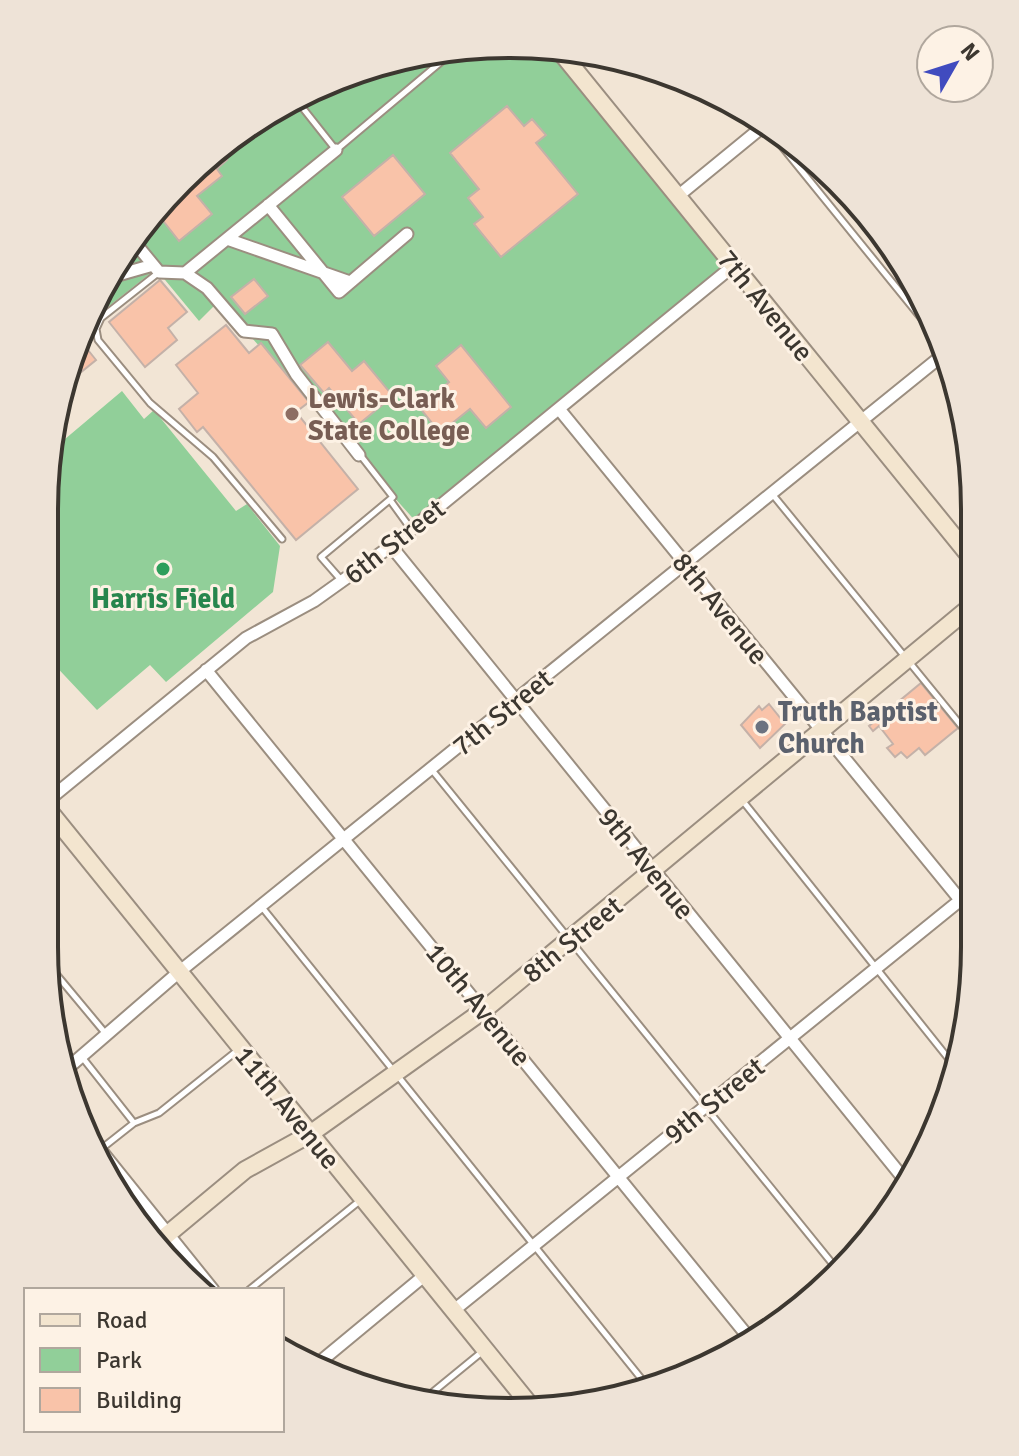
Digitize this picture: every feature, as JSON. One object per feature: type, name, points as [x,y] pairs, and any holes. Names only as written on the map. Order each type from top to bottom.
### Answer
[{"type":"main road","name":"7th Avenue","points":[[569,62],[961,545]]},
{"type":"main road","name":"8th Street","points":[[164,1237],[245,1170],[310,1134],[484,1010],[961,615]]},
{"type":"main road","name":"11th Avenue","points":[[58,820],[524,1398]]},
{"type":"street","points":[[678,196],[756,132]]},
{"type":"street","points":[[185,273],[336,150]]},
{"type":"street","points":[[268,205],[339,292],[407,234]]},
{"type":"street","points":[[227,239],[324,274]]},
{"type":"street","points":[[141,250],[156,268]]},
{"type":"street","name":"6th Street","points":[[58,795],[246,638],[342,582],[391,546],[733,266]]},
{"type":"street","points":[[124,274],[156,268],[185,273],[207,288],[244,331],[272,334],[296,374],[359,455]]},
{"type":"street","name":"7th Street","points":[[73,1064],[179,972],[936,361]]},
{"type":"street","name":"8th Avenue","points":[[559,409],[960,901]]},
{"type":"street","name":"9th Avenue","points":[[391,546],[900,1174]]},
{"type":"street","name":"10th Avenue","points":[[206,670],[744,1332]]},
{"type":"street","name":"9th Street","points":[[453,1311],[960,901]]},
{"type":"street","points":[[325,1358],[425,1275]]},
{"type":"lane","points":[[303,108],[336,150],[438,64]]},
{"type":"lane","points":[[789,155],[913,308]]},
{"type":"lane","points":[[101,318],[156,268]]},
{"type":"lane","points":[[98,324],[98,340],[150,403],[213,457],[282,539]]},
{"type":"lane","points":[[342,582],[321,557],[393,497],[359,455]]},
{"type":"lane","points":[[772,494],[961,725]]},
{"type":"lane","points":[[390,500],[411,529]]},
{"type":"lane","points":[[431,769],[832,1263]]},
{"type":"lane","points":[[741,799],[947,1057]]},
{"type":"lane","points":[[261,906],[641,1378]]},
{"type":"lane","points":[[59,978],[106,1035]]},
{"type":"lane","points":[[105,1147],[134,1123],[159,1113],[241,1048]]},
{"type":"lane","points":[[81,1057],[134,1123]]},
{"type":"lane","points":[[252,1288],[363,1199]]},
{"type":"lane","points":[[434,1391],[485,1350]]},
{"type":"green space","points":[[510,58],[570,62],[733,266],[418,524],[219,301],[199,321],[156,269],[106,309],[118,284],[151,235],[190,190],[235,151],[284,118],[337,92],[393,73],[451,62]]},
{"type":"green space","name":"Harris Field","points":[[122,391],[144,419],[154,410],[236,511],[247,504],[280,546],[273,592],[166,682],[150,665],[97,710],[58,669],[58,510],[64,440]]},
{"type":"building","points":[[507,106],[524,126],[532,119],[546,135],[536,143],[578,194],[501,257],[474,224],[483,217],[468,198],[479,189],[450,153]]},
{"type":"building","points":[[393,155],[425,194],[374,236],[342,197]]},
{"type":"building","points":[[226,159],[217,169],[222,176],[197,196],[212,214],[179,241],[163,221],[190,190]]},
{"type":"building","points":[[254,279],[268,296],[245,314],[231,297]]},
{"type":"building","points":[[160,280],[187,312],[168,328],[177,340],[145,367],[109,322]]},
{"type":"building","points":[[226,325],[249,353],[261,343],[309,402],[296,412],[358,489],[296,540],[203,427],[197,432],[179,409],[198,393],[176,365]]},
{"type":"building","points":[[328,342],[352,371],[364,361],[393,396],[359,424],[329,388],[324,393],[300,365]]},
{"type":"building","points":[[461,345],[511,407],[486,428],[470,409],[440,433],[419,407],[449,382],[436,366]]},
{"type":"building","points":[[87,349],[96,360],[79,374]]},
{"type":"building","points":[[921,683],[958,728],[925,755],[919,748],[907,758],[901,752],[895,757],[887,748],[893,744],[879,726],[873,731],[869,726]]},
{"type":"building","name":"Truth Baptist Church","points":[[769,704],[785,724],[760,748],[741,725],[759,706],[762,710]]},
{"type":"place","name":"Lewis-Clark State College","points":[[292,414]]},
{"type":"place","name":"Harris Field","points":[[163,569]]},
{"type":"place","name":"Truth Baptist Church","points":[[762,727]]}]
